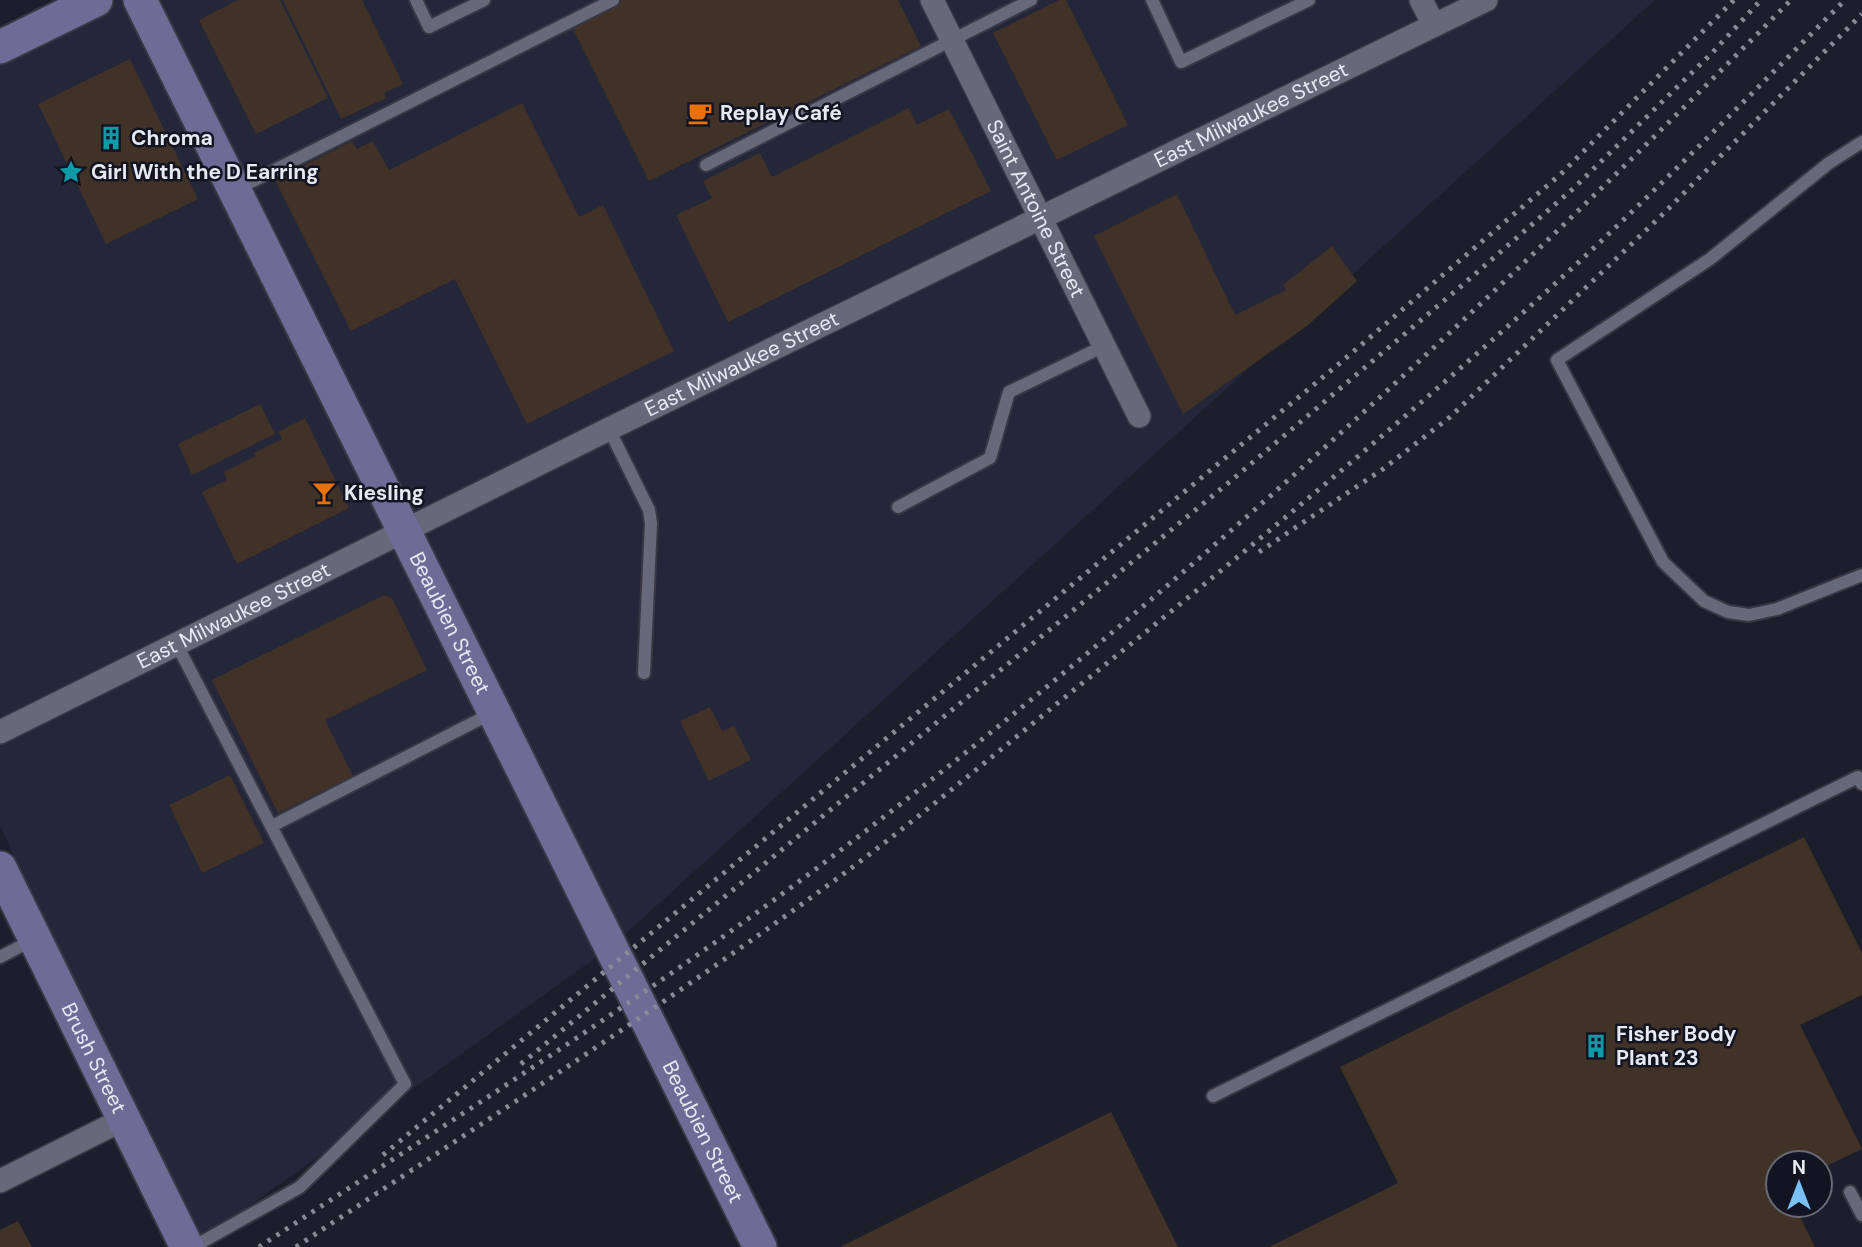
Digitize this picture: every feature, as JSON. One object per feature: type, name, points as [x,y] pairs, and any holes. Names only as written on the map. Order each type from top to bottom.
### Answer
[{"type":"street","points":[[0,47],[96,0]]},
{"type":"street","name":"Beaubien Street","points":[[141,0],[760,1247]]},
{"type":"street","name":"Saint Antoine Street","points":[[932,0],[1139,416]]},
{"type":"street","points":[[1421,0],[1434,25]]},
{"type":"street","name":"East Milwaukee Street","points":[[0,732],[609,429],[1486,0]]},
{"type":"street","name":"Brush Street","points":[[0,868],[187,1247]]},
{"type":"street","points":[[0,1181],[124,1119]]},
{"type":"lane","points":[[416,0],[429,27],[484,0]]},
{"type":"lane","points":[[235,190],[613,0]]},
{"type":"lane","points":[[706,165],[1031,0]]},
{"type":"lane","points":[[1152,0],[1181,62],[1309,0]]},
{"type":"lane","points":[[1862,142],[1829,163],[1710,258],[1557,360],[1663,562],[1704,601],[1728,612],[1748,615],[1777,609],[1862,575]]},
{"type":"lane","points":[[898,507],[990,458],[1009,392],[1104,346]]},
{"type":"lane","points":[[609,429],[649,510],[651,523],[644,673]]},
{"type":"lane","points":[[177,645],[405,1084],[300,1187],[193,1247]]},
{"type":"lane","points":[[272,827],[494,712]]},
{"type":"lane","points":[[1213,1096],[1858,777],[1862,784]]},
{"type":"lane","points":[[0,957],[36,939]]},
{"type":"lane","points":[[1850,1192],[1862,1215]]},
{"type":"shaded area","points":[[117,0],[1655,0],[611,947],[192,1247],[187,1247],[0,825],[0,56]]},
{"type":"building","points":[[238,0],[280,0],[328,98],[256,134],[199,20]]},
{"type":"building","points":[[283,0],[362,0],[403,84],[384,93],[386,98],[341,119]]},
{"type":"building","name":"Replay Café","points":[[622,0],[898,0],[921,46],[649,181],[571,25]]},
{"type":"building","points":[[1059,0],[1066,0],[1128,125],[1057,160],[993,33]]},
{"type":"building","name":"Chroma","points":[[130,59],[198,199],[106,244],[38,104]]},
{"type":"building","points":[[522,103],[579,217],[603,205],[674,351],[527,424],[455,279],[351,331],[275,180],[352,141],[357,149],[373,141],[389,170]]},
{"type":"building","points":[[909,108],[917,125],[949,109],[991,191],[728,322],[676,215],[712,198],[703,181],[760,153],[772,177]]},
{"type":"building","points":[[1177,194],[1235,315],[1286,290],[1283,285],[1332,246],[1357,281],[1307,326],[1183,414],[1094,236]]},
{"type":"building","points":[[260,404],[275,434],[192,475],[178,444]]},
{"type":"building","points":[[305,418],[349,508],[237,564],[202,492],[227,480],[224,472],[282,439],[278,432]]},
{"type":"building","points":[[384,595],[392,598],[427,670],[325,720],[353,776],[278,813],[212,680]]},
{"type":"building","points":[[710,707],[722,731],[734,726],[751,760],[709,781],[680,721]]},
{"type":"building","points":[[230,775],[264,843],[202,873],[169,805]]},
{"type":"building","name":"Fisher Body Plant 23","points":[[1804,837],[1862,953],[1862,995],[1800,1025],[1862,1149],[1834,1162],[1834,1149],[1764,1149],[1764,1219],[1801,1219],[1815,1247],[1269,1247],[1398,1183],[1340,1067]]},
{"type":"building","points":[[1111,1112],[1178,1247],[840,1247]]},
{"type":"building","points":[[18,1221],[32,1247],[0,1247],[0,1230]]},
{"type":"railway","points":[[383,1155],[1340,363],[1562,173],[1734,0]]},
{"type":"railway","points":[[521,1064],[1227,484],[1459,288],[1575,187],[1713,52],[1761,0]]},
{"type":"railway","points":[[259,1247],[706,949],[779,897],[975,745],[1097,645],[1336,438],[1566,222],[1791,0]]},
{"type":"railway","points":[[296,1247],[714,967],[850,869],[939,800],[1274,527],[1460,369],[1615,228],[1845,0]]},
{"type":"railway","points":[[1259,552],[1383,469],[1450,417],[1662,215],[1862,14]]},
{"type":"place","name":"Replay Café","points":[[700,113]]},
{"type":"place","name":"Chroma","points":[[111,138]]},
{"type":"place","name":"Girl With the D Earring","points":[[71,172]]},
{"type":"place","name":"Kiesling","points":[[324,493]]},
{"type":"place","name":"Fisher Body Plant 23","points":[[1596,1046]]}]
